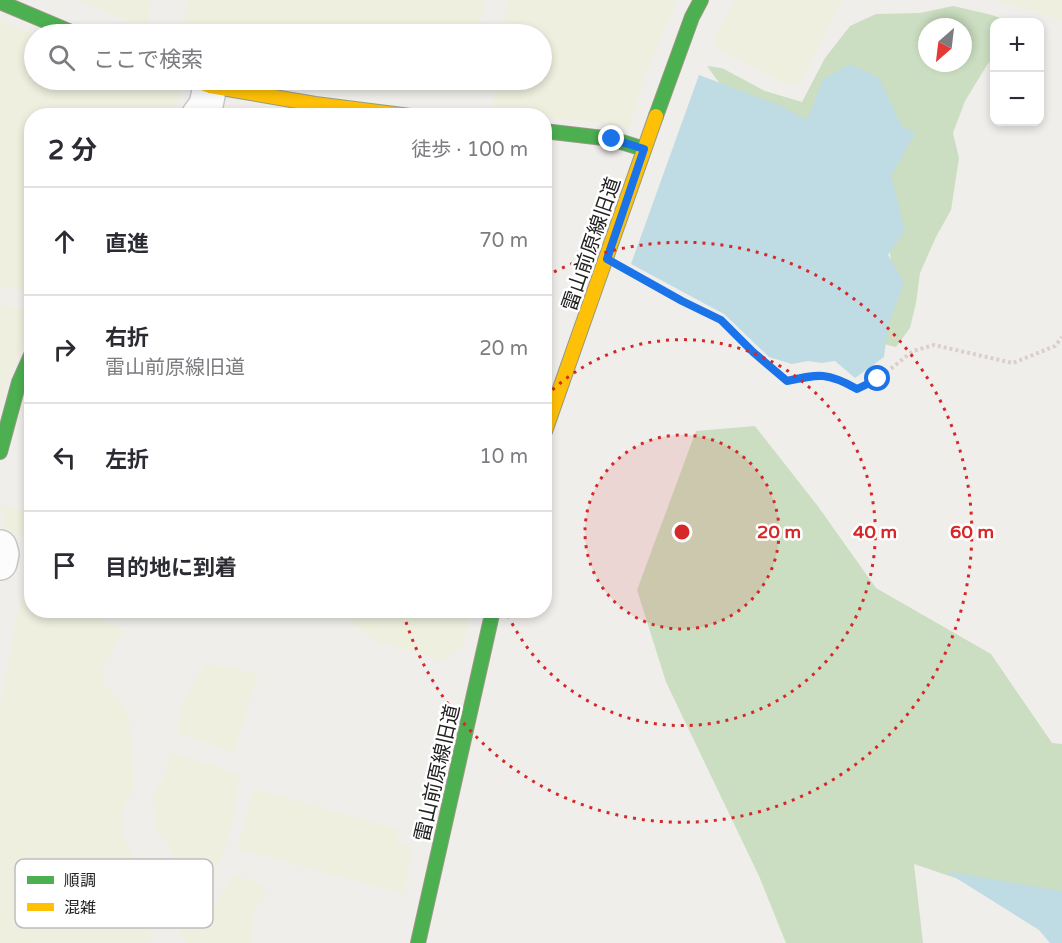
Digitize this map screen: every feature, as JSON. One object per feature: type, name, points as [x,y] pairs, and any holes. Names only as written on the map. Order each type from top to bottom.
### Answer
[{"type":"street","name":"雷山前原線旧道","points":[[552,412],[644,149],[692,17],[701,0]]},
{"type":"street","points":[[0,2],[52,24]]},
{"type":"street","points":[[200,94],[341,108]]},
{"type":"street","points":[[552,132],[612,139],[644,149]]},
{"type":"street","points":[[0,452],[24,371]]},
{"type":"street","points":[[0,547],[2,554],[0,563]]},
{"type":"street","name":"雷山前原線旧道","points":[[418,943],[490,618]]},
{"type":"path","points":[[607,259],[721,320],[787,381],[819,374],[840,380],[857,389],[878,379],[914,351],[934,345],[1013,363],[1055,346],[1062,338]]},
{"type":"green space","points":[[77,0],[151,0],[148,24],[135,24]]},
{"type":"green space","points":[[187,0],[485,0],[480,24],[184,24]]},
{"type":"green space","points":[[507,0],[677,0],[643,80],[630,128],[552,117],[552,108],[493,108],[494,90],[552,90],[552,24],[503,24]]},
{"type":"green space","points":[[735,0],[842,0],[803,78],[791,87],[714,47],[717,34]]},
{"type":"green space","points":[[994,0],[1062,0],[1062,21],[1023,9]]},
{"type":"green space","points":[[953,6],[1000,18],[990,18],[990,62],[965,101],[953,133],[959,158],[951,210],[920,273],[910,328],[896,347],[879,343],[893,282],[889,244],[816,131],[731,99],[707,66],[722,68],[765,91],[802,102],[825,58],[850,26],[876,14],[920,13]]},
{"type":"green space","points":[[0,21],[24,31],[24,90],[180,90],[177,108],[24,108],[24,291],[0,287]]},
{"type":"green space","points":[[0,304],[24,308],[24,343],[7,381],[0,406]]},
{"type":"green space","points":[[755,426],[817,505],[876,588],[991,654],[1052,743],[1062,744],[1062,914],[914,864],[923,943],[786,943],[759,876],[666,682],[637,590],[696,431]]},
{"type":"green space","points":[[1,505],[24,510],[24,536],[12,536],[3,522]]},
{"type":"green space","points":[[20,599],[24,599],[24,618],[99,618],[124,631],[103,665],[104,685],[121,701],[129,716],[134,775],[132,792],[122,809],[124,835],[134,859],[15,859],[15,928],[150,928],[150,943],[0,943],[0,707]]},
{"type":"green space","points":[[352,618],[469,618],[463,647],[451,651],[446,661],[378,642],[351,623]]},
{"type":"green space","points":[[206,663],[258,674],[234,753],[178,733],[179,708]]},
{"type":"green space","points":[[171,752],[240,774],[234,816],[223,854],[213,870],[213,859],[172,859],[168,842],[158,834],[152,796],[165,776]]},
{"type":"green space","points":[[254,789],[398,829],[398,843],[413,848],[404,894],[237,849]]},
{"type":"green space","points":[[232,874],[263,885],[267,894],[254,909],[252,943],[187,943],[178,931],[179,928],[213,928],[213,903],[217,902]]},
{"type":"water","points":[[850,64],[879,78],[903,128],[916,132],[891,176],[905,231],[888,255],[904,282],[888,326],[884,357],[855,378],[835,361],[822,363],[808,361],[792,364],[769,357],[724,314],[631,264],[699,75],[779,105],[807,120],[823,79]]},
{"type":"water","points":[[945,871],[1062,891],[1062,943],[1050,943],[1039,930]]},
{"type":"traffic: fast","points":[[656,116],[692,17],[701,0]]},
{"type":"traffic: fast","points":[[0,2],[52,24]]},
{"type":"traffic: fast","points":[[552,132],[612,139],[644,149]]},
{"type":"traffic: fast","points":[[0,452],[24,371]]},
{"type":"traffic: fast","points":[[418,943],[491,618]]},
{"type":"traffic: slow","points":[[233,90],[347,108]]},
{"type":"traffic: slow","points":[[552,411],[656,116]]},
{"type":"route","points":[[612,139],[644,149],[607,259],[721,320],[787,381],[819,374],[840,380],[857,389],[878,379]]}]
